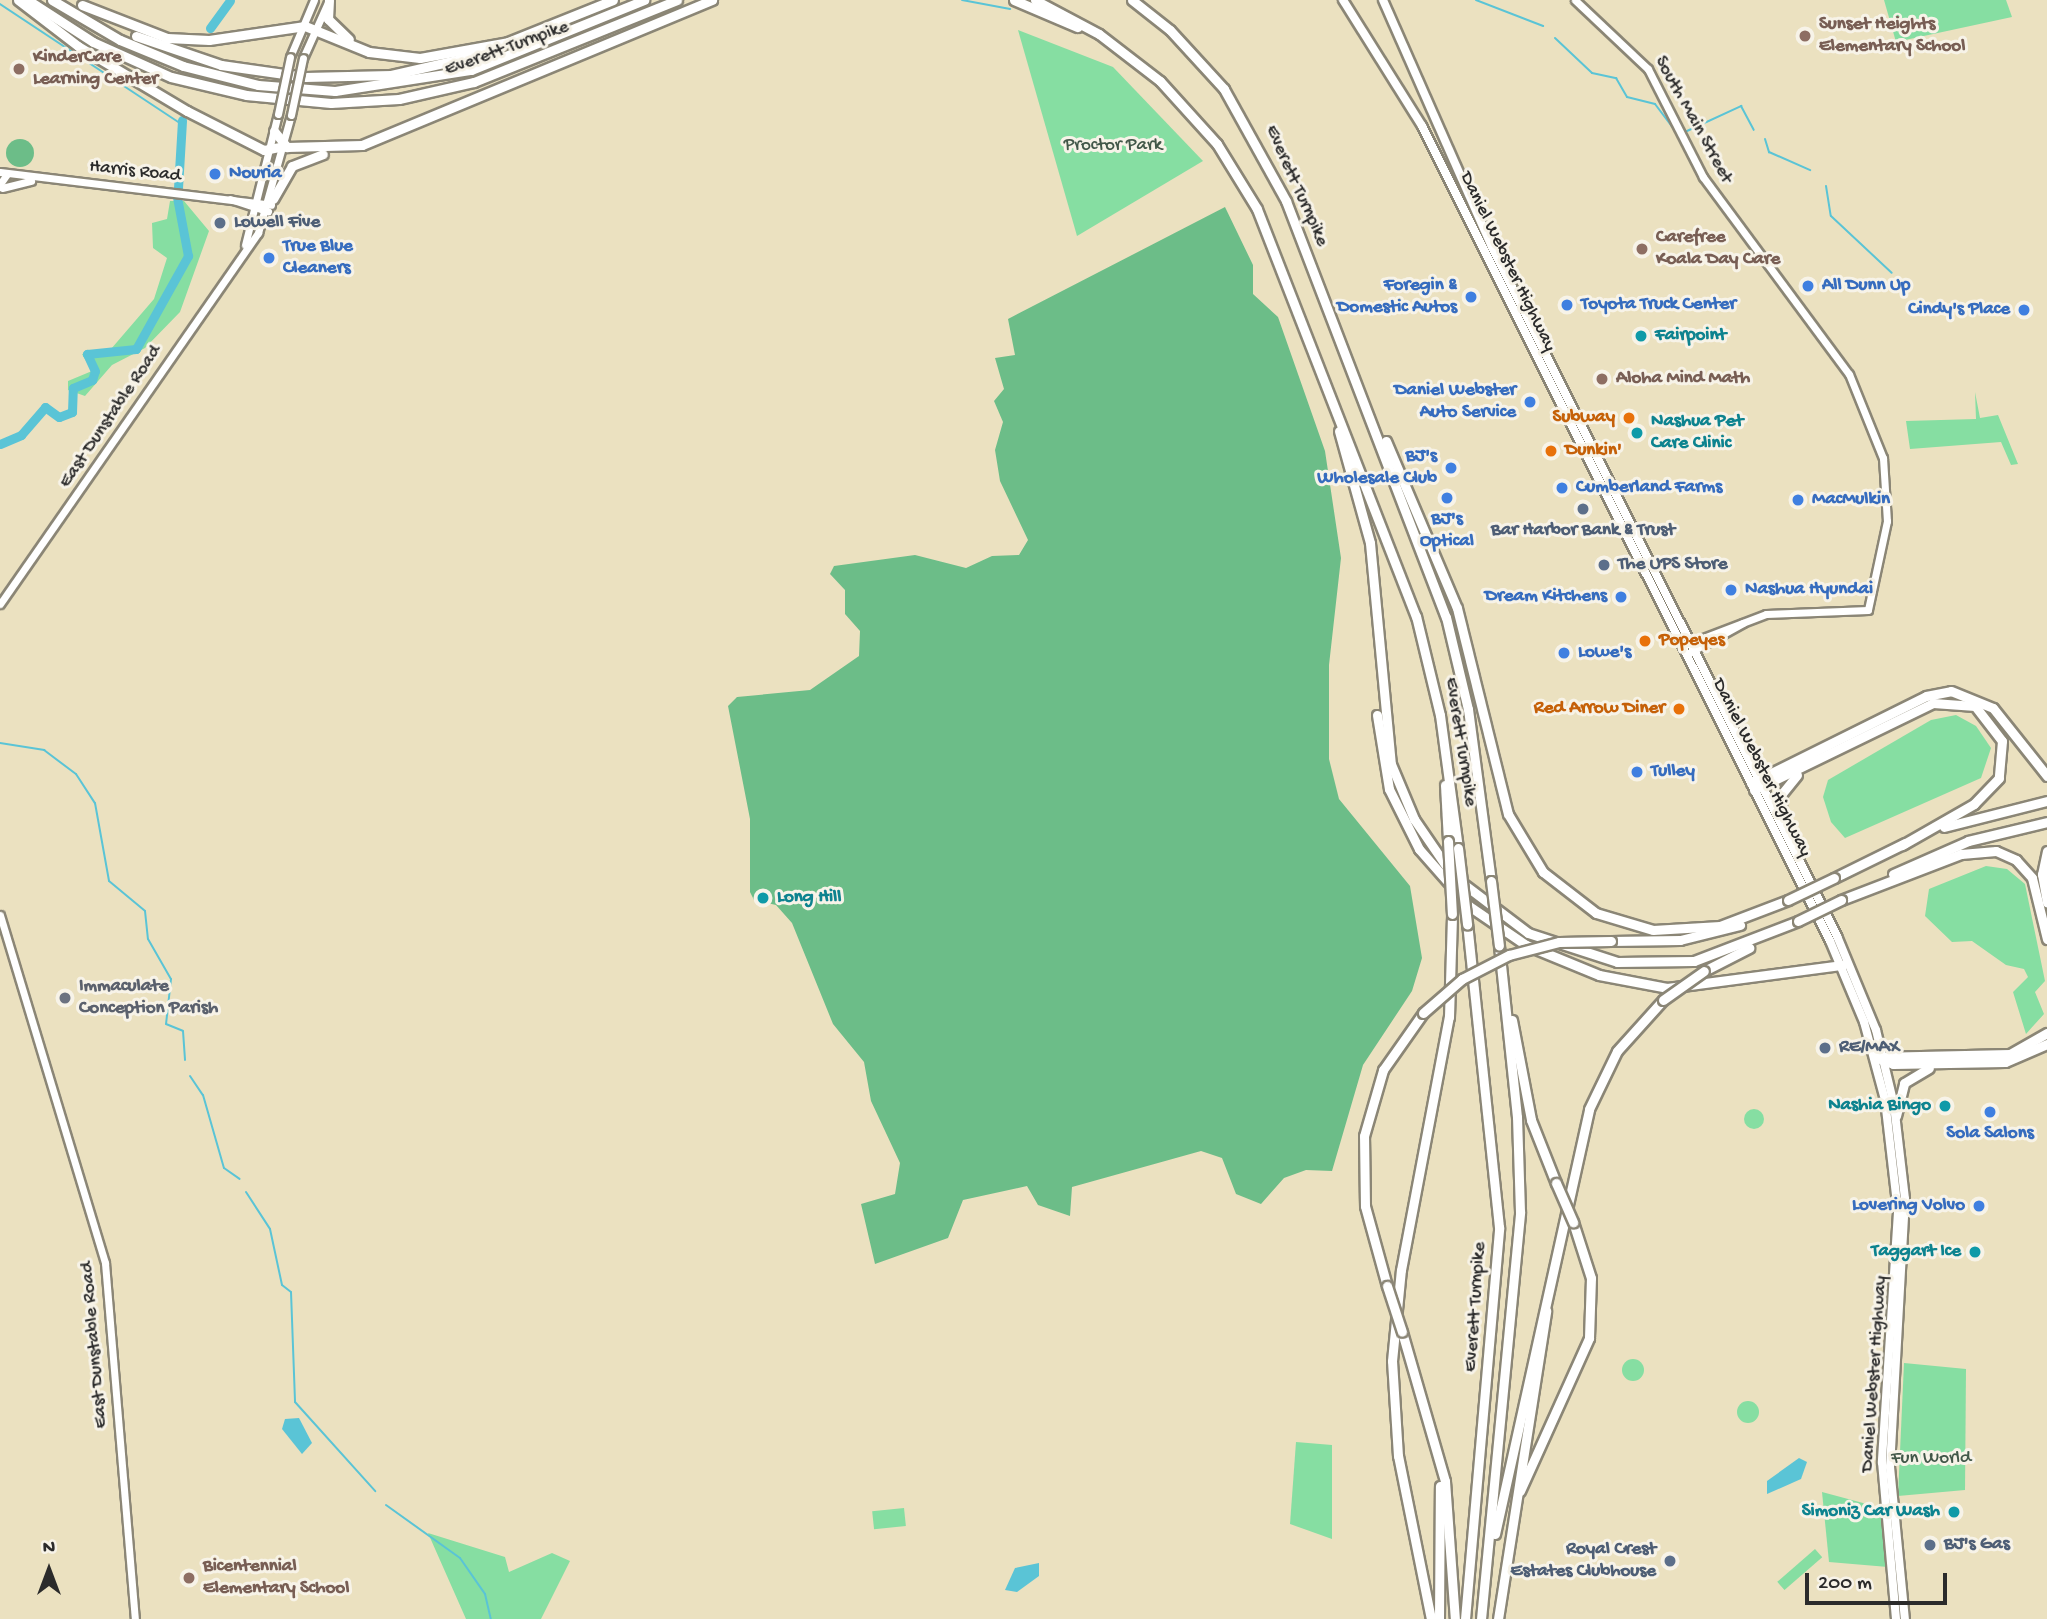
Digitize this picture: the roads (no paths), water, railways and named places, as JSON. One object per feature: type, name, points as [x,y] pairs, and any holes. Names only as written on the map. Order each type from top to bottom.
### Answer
[{"type":"highway","points":[[18,0],[88,52],[269,151],[284,146],[352,147]]},
{"type":"highway","name":"Everett Turnpike","points":[[29,0],[108,50],[171,77],[246,96],[331,103],[466,85],[677,0]]},
{"type":"highway","name":"Everett Turnpike","points":[[52,0],[112,36],[183,66],[258,85],[335,90],[396,86],[471,70],[644,0]]},
{"type":"highway","points":[[329,0],[334,28],[385,56]]},
{"type":"highway","points":[[78,2],[188,56],[305,77],[420,70],[533,34],[612,0]]},
{"type":"highway","points":[[270,205],[298,161],[352,147],[712,0]]},
{"type":"highway","points":[[1014,0],[1082,30],[1147,69]]},
{"type":"highway","name":"Everett Turnpike","points":[[1035,0],[1147,69],[1206,131],[1249,194],[1411,599],[1442,723],[1467,923],[1499,1227],[1465,1619]]},
{"type":"highway","name":"Everett Turnpike","points":[[1132,0],[1195,54],[1248,124],[1342,344],[1453,642],[1491,881],[1519,1134],[1520,1220],[1482,1616]]},
{"type":"highway","points":[[78,2],[130,29],[176,39],[299,25],[312,27],[385,56],[443,56],[533,34]]},
{"type":"highway","points":[[274,131],[284,146]]},
{"type":"highway","points":[[1342,344],[1452,592],[1506,806],[1537,865],[1589,909],[1653,930],[1720,926],[1788,900]]},
{"type":"highway","points":[[1336,407],[1368,535],[1385,739],[1406,804],[1442,863],[1498,915],[1559,947],[1643,964],[1710,957],[1798,921]]},
{"type":"highway","points":[[1377,637],[1378,736],[1394,801],[1426,860],[1488,921],[1563,962],[1644,986],[1704,987],[1842,965]]},
{"type":"highway","points":[[1757,785],[1926,696],[1951,691],[1993,708],[2047,776]]},
{"type":"highway","points":[[1757,785],[1837,751],[1940,701],[1968,703],[1995,725],[2004,758],[1994,786],[1902,845]]},
{"type":"highway","points":[[1431,1619],[1399,1464],[1392,1362],[1401,1270],[1449,1017],[1452,914],[1442,723]]},
{"type":"highway","points":[[1784,829],[1780,799],[1786,785],[1837,751]]},
{"type":"highway","points":[[1455,1619],[1451,1520],[1424,1405],[1364,1206],[1364,1136],[1383,1070],[1423,1013],[1462,979],[1509,955],[1559,942],[1705,936],[1788,900],[1902,845],[1972,817],[2047,801]]},
{"type":"highway","points":[[1482,1616],[1510,1444],[1559,1237],[1598,1085],[1624,1041],[1663,1000],[1704,971],[1798,921],[1960,844],[2047,822]]},
{"type":"highway","points":[[1841,900],[1961,854],[1996,851],[2017,860],[2032,878],[2047,939]]},
{"type":"highway","points":[[2047,851],[2042,874],[2047,903]]},
{"type":"highway","points":[[1499,946],[1531,1120],[1573,1222],[1591,1278],[1591,1330],[1578,1371],[1527,1468],[1511,1534]]},
{"type":"highway","points":[[1882,1059],[2010,1054],[2047,1032]]},
{"type":"highway","points":[[1896,1116],[1902,1086],[1916,1072],[2005,1062],[2047,1044]]},
{"type":"highway","points":[[1882,1059],[2005,1062]]},
{"type":"highway","points":[[1498,1619],[1559,1237]]},
{"type":"highway","points":[[1424,1405],[1443,1513],[1439,1619]]},
{"type":"main road","name":"Daniel Webster Highway","points":[[1343,0],[1422,126],[1684,650],[1757,785],[1784,829],[1851,965],[1882,1059],[1896,1116],[1907,1245],[1890,1467],[1905,1619]]},
{"type":"main road","name":"Daniel Webster Highway","points":[[1383,0],[1504,271],[1693,646],[1842,965],[1882,1059],[1898,1212],[1882,1462],[1896,1619]]},
{"type":"street","name":"East Dunstable Road","points":[[245,245],[257,205],[299,25],[314,0]]},
{"type":"street","name":"East Dunstable Road","points":[[0,604],[102,463],[270,205],[303,58],[312,27],[329,0]]},
{"type":"street","name":"South Main Street","points":[[1575,0],[1648,69],[1703,177],[1818,329],[1864,402],[1881,447],[1887,495],[1868,610],[1776,613],[1743,623],[1693,646]]},
{"type":"street","name":"Harris Road","points":[[37,179],[1,187],[4,173],[270,205]]},
{"type":"street","points":[[1684,650],[1693,646]]},
{"type":"street","name":"East Dunstable Road","points":[[0,915],[105,1264],[135,1619]]},
{"type":"water","points":[[299,1418],[312,1443],[302,1454],[282,1429],[285,1419]]},
{"type":"water","points":[[1799,1458],[1807,1462],[1801,1479],[1767,1494],[1767,1481]]},
{"type":"water","points":[[1039,1563],[1039,1576],[1017,1592],[1005,1590],[1015,1568]]},
{"type":"waterway","points":[[210,28],[230,0]]},
{"type":"waterway","points":[[962,0],[1010,9]]},
{"type":"waterway","points":[[1476,0],[1543,26]]},
{"type":"waterway","points":[[0,4],[180,123]]},
{"type":"waterway","points":[[1555,38],[1592,73],[1616,78],[1627,97],[1655,104],[1673,128]]},
{"type":"waterway","points":[[1687,131],[1741,106],[1754,130]]},
{"type":"waterway","points":[[178,188],[182,120]]},
{"type":"waterway","points":[[1765,139],[1769,152],[1810,170]]},
{"type":"waterway","points":[[1826,186],[1831,216],[1892,273]]},
{"type":"waterway","points":[[0,444],[21,435],[45,407],[59,417],[72,412],[73,388],[92,380],[95,371],[87,354],[136,349],[188,256],[177,197]]},
{"type":"waterway","points":[[0,743],[44,750],[76,774],[95,803],[109,881],[145,911],[148,939],[171,979],[166,1024],[183,1031],[185,1060]]},
{"type":"waterway","points":[[190,1076],[203,1095],[224,1168],[240,1179]]},
{"type":"waterway","points":[[246,1192],[270,1229],[282,1285],[291,1292],[295,1402],[375,1491]]},
{"type":"waterway","points":[[386,1505],[460,1558],[485,1594],[491,1619]]},
{"type":"place","name":"Sunset Heights Elementary School","points":[[1805,36]]},
{"type":"place","name":"KinderCare Learning Center","points":[[19,69]]},
{"type":"place","name":"Nouria","points":[[215,174]]},
{"type":"place","name":"Lowell Five","points":[[220,223]]},
{"type":"place","name":"Carefree Koala Day Care","points":[[1642,249]]},
{"type":"place","name":"True Blue Cleaners","points":[[269,258]]},
{"type":"place","name":"All Dunn Up","points":[[1808,286]]},
{"type":"place","name":"Foregin & Domestic Autos","points":[[1471,297]]},
{"type":"place","name":"Toyota Truck Center","points":[[1567,305]]},
{"type":"place","name":"Cindy's Place","points":[[2024,310]]},
{"type":"place","name":"Fairpoint","points":[[1641,336]]},
{"type":"place","name":"Aloha Mind Math","points":[[1602,379]]},
{"type":"place","name":"Daniel Webster Auto Service","points":[[1530,402]]},
{"type":"place","name":"Subway","points":[[1629,418]]},
{"type":"place","name":"Nashua Pet Care Clinic","points":[[1637,433]]},
{"type":"place","name":"Dunkin'","points":[[1551,451]]},
{"type":"place","name":"BJ's Wholesale Club","points":[[1451,468]]},
{"type":"place","name":"Cumberland Farms","points":[[1562,488]]},
{"type":"place","name":"BJ's Optical","points":[[1447,498]]},
{"type":"place","name":"MacMulkin","points":[[1798,500]]},
{"type":"place","name":"Bar Harbor Bank & Trust","points":[[1583,509]]},
{"type":"place","name":"The UPS Store","points":[[1604,565]]},
{"type":"place","name":"Nashua Hyundai","points":[[1731,590]]},
{"type":"place","name":"Dream Kitchens","points":[[1621,597]]},
{"type":"place","name":"Popeyes","points":[[1645,641]]},
{"type":"place","name":"Lowe's","points":[[1564,653]]},
{"type":"place","name":"Red Arrow Diner","points":[[1679,709]]},
{"type":"place","name":"Tulley","points":[[1637,772]]},
{"type":"place","name":"Long Hill","points":[[763,898]]},
{"type":"place","name":"Immaculate Conception Parish","points":[[65,998]]},
{"type":"place","name":"RE/MAX","points":[[1825,1048]]},
{"type":"place","name":"Nashia Bingo","points":[[1945,1106]]},
{"type":"place","name":"Sola Salons","points":[[1990,1112]]},
{"type":"place","name":"Lovering Volvo","points":[[1979,1206]]},
{"type":"place","name":"Taggart Ice","points":[[1975,1252]]},
{"type":"place","name":"Simoniz Car Wash","points":[[1954,1512]]},
{"type":"place","name":"BJ's Gas","points":[[1930,1545]]},
{"type":"place","name":"Royal Crest Estates Clubhouse","points":[[1670,1561]]},
{"type":"place","name":"Bicentennial Elementary School","points":[[189,1578]]},
{"type":"park label","name":"Proctor Park","points":[[1113,146]]},
{"type":"park label","name":"Fun World","points":[[1931,1459]]}]
